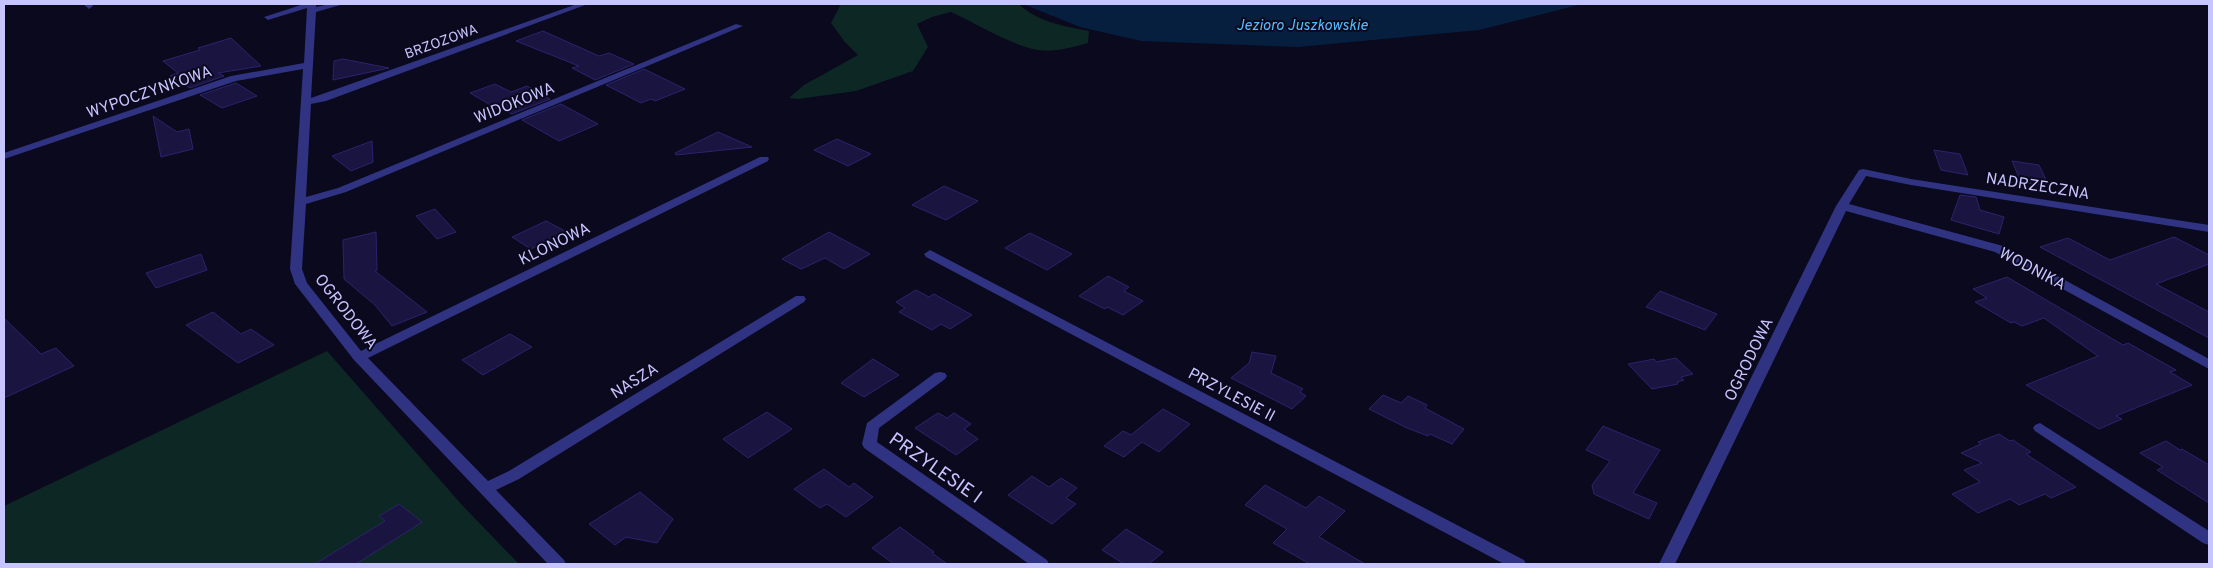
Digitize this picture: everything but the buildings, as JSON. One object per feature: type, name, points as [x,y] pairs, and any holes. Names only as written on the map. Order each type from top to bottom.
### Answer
[{"type":"street","points":[[268,17],[312,6],[340,4]]},
{"type":"street","name":"BRZOZOWA","points":[[307,102],[584,4]]},
{"type":"street","name":"OGRODOWA","points":[[312,6],[296,269],[301,284],[359,357],[558,564]]},
{"type":"street","name":"WIDOKOWA","points":[[299,202],[342,190],[739,26]]},
{"type":"street","name":"WYPOCZYNKOWA","points":[[4,156],[234,78],[308,65]]},
{"type":"street","name":"KLONOWA","points":[[359,357],[764,159]]},
{"type":"street","name":"OGRODOWA","points":[[1667,564],[1842,206],[1863,172]]},
{"type":"street","name":"NADRZECZNA","points":[[1863,172],[1910,182],[2209,228]]},
{"type":"street","name":"WODNIKA","points":[[1842,206],[1999,249],[2209,365]]},
{"type":"street","name":"PRZYLESIE II","points":[[930,254],[1518,564]]},
{"type":"street","name":"NASZA","points":[[486,489],[514,475],[800,299]]},
{"type":"street","name":"PRZYLESIE I","points":[[940,376],[872,426],[869,444],[1041,564]]},
{"type":"street","points":[[2040,428],[2209,539]]},
{"type":"green space","points":[[841,4],[1019,4],[1042,19],[1089,31],[1088,43],[1056,50],[1037,50],[1004,38],[951,12],[932,17],[917,24],[928,47],[913,71],[856,91],[798,99],[789,98],[804,85],[858,55],[844,41],[831,23]]},
{"type":"green space","points":[[327,351],[462,505],[519,564],[4,564],[4,506]]},
{"type":"water","name":"Jezioro Juszkowskie","points":[[1023,4],[1582,4],[1479,30],[1298,47],[1141,41],[1080,27]]}]
